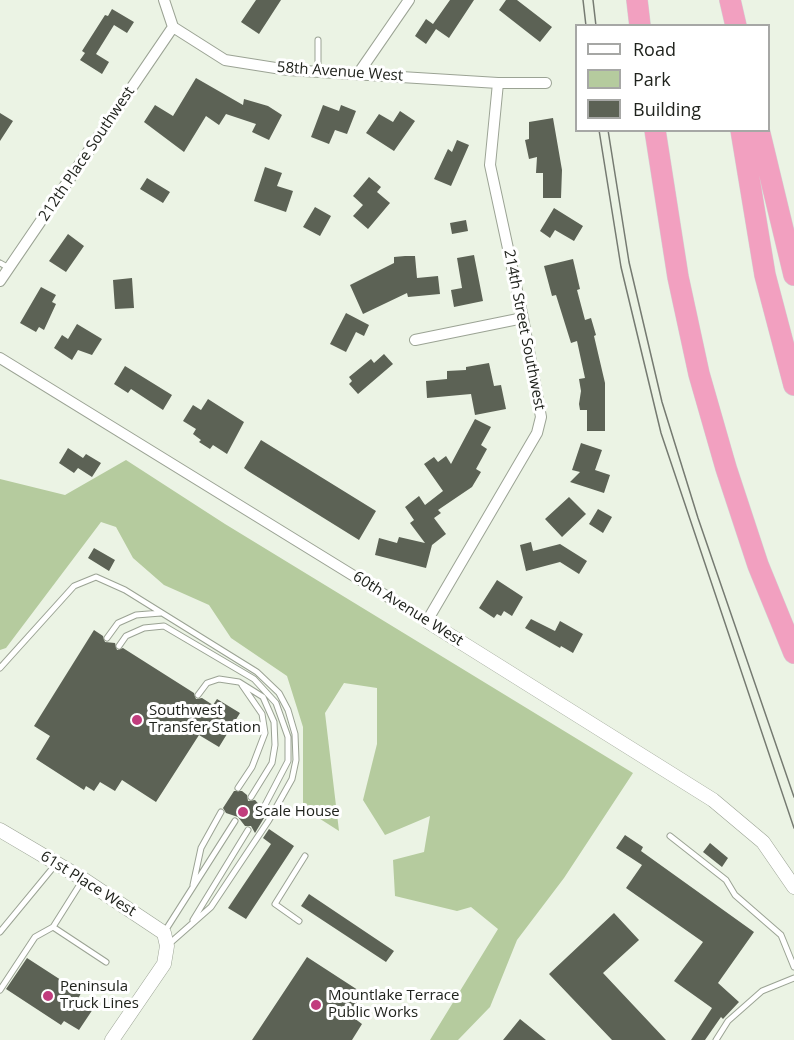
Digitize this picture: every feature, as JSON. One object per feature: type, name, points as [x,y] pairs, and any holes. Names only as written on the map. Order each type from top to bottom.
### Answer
[{"type":"highway","points":[[637,0],[640,24]]},
{"type":"highway","points":[[725,0],[728,24]]},
{"type":"highway","points":[[730,0],[736,24]]},
{"type":"highway","points":[[655,132],[678,276],[699,374],[751,544],[794,653]]},
{"type":"highway","points":[[741,132],[765,275],[794,385]]},
{"type":"highway","points":[[759,132],[794,275]]},
{"type":"street","points":[[164,0],[173,27]]},
{"type":"street","points":[[358,74],[409,0]]},
{"type":"street","name":"58th Avenue West","points":[[173,27],[225,60],[358,74],[498,83],[546,83]]},
{"type":"street","name":"212th Place Southwest","points":[[0,281],[4,266],[173,27]]},
{"type":"street","name":"214th Street Southwest","points":[[427,621],[537,433],[540,408],[490,165],[498,83]]},
{"type":"street","points":[[415,340],[523,318]]},
{"type":"street","name":"60th Avenue West","points":[[0,358],[713,800],[763,842],[794,887]]},
{"type":"street","name":"61st Place West","points":[[3,835],[83,879],[166,939]]},
{"type":"street","points":[[116,1039],[164,964],[166,939]]},
{"type":"lane","points":[[318,40],[318,71]]},
{"type":"lane","points":[[0,668],[74,585],[96,577],[161,613],[257,672],[279,693],[288,710],[295,734],[296,760],[292,779],[283,798],[210,907],[191,925],[166,939]]},
{"type":"lane","points":[[107,639],[118,623],[136,615],[161,613]]},
{"type":"lane","points":[[119,646],[126,636],[144,628],[164,626],[254,679],[276,703],[288,737],[288,761],[265,805]]},
{"type":"lane","points":[[198,695],[207,683],[219,679],[239,682],[263,697],[274,722],[275,745],[272,763],[251,797]]},
{"type":"lane","points":[[238,788],[252,767],[265,733],[262,714],[239,682]]},
{"type":"lane","points":[[192,887],[201,848],[221,812]]},
{"type":"lane","points":[[166,939],[192,887],[235,822]]},
{"type":"lane","points":[[191,925],[202,902],[249,830]]},
{"type":"lane","points":[[670,836],[726,880],[735,896],[780,934],[794,967]]},
{"type":"lane","points":[[299,921],[274,904],[305,856]]},
{"type":"lane","points":[[0,932],[56,864]]},
{"type":"lane","points":[[0,990],[35,937],[53,927],[83,879]]},
{"type":"lane","points":[[53,927],[106,962]]},
{"type":"lane","points":[[716,1040],[728,1021],[762,991],[794,978]]},
{"type":"green space","points":[[126,460],[225,524],[633,773],[564,878],[517,940],[490,1007],[458,1040],[430,1040],[498,929],[471,907],[457,911],[395,896],[393,860],[424,852],[430,816],[385,835],[363,800],[377,744],[377,688],[344,683],[325,713],[339,831],[303,808],[303,727],[287,676],[231,638],[209,605],[164,585],[133,558],[116,527],[101,522],[6,648],[0,650],[0,479],[65,495]]},
{"type":"building","points":[[256,0],[281,0],[259,34],[241,22]]},
{"type":"building","points":[[450,0],[474,0],[449,38],[436,29],[426,44],[415,36],[426,19],[433,24]]},
{"type":"building","points":[[506,0],[517,0],[552,27],[540,42],[499,10]]},
{"type":"building","points":[[112,9],[134,22],[127,33],[114,25],[96,54],[109,62],[102,74],[80,60],[85,53],[82,51],[105,15],[108,16]]},
{"type":"building","points":[[196,78],[243,105],[244,99],[268,106],[282,115],[269,140],[252,132],[256,124],[226,114],[219,125],[206,116],[184,152],[144,122],[155,105],[173,116]]},
{"type":"building","points":[[323,105],[339,111],[341,105],[356,111],[347,134],[335,130],[329,144],[311,137]]},
{"type":"building","points":[[400,111],[415,121],[394,151],[366,133],[379,114],[393,122]]},
{"type":"building","points":[[0,113],[13,121],[0,141]]},
{"type":"building","points":[[553,118],[562,170],[561,198],[543,198],[543,173],[536,173],[537,157],[529,159],[525,140],[529,139],[529,122]]},
{"type":"building","points":[[457,140],[469,145],[451,186],[434,179],[448,149],[452,152]]},
{"type":"building","points":[[265,167],[282,173],[277,186],[293,191],[286,212],[254,201]]},
{"type":"building","points":[[369,177],[381,187],[377,192],[390,203],[368,229],[353,216],[363,205],[353,196]]},
{"type":"building","points":[[147,178],[170,192],[163,203],[140,189]]},
{"type":"building","points":[[315,207],[331,216],[320,236],[303,227]]},
{"type":"building","points":[[554,208],[583,226],[574,241],[555,230],[550,238],[540,231]]},
{"type":"building","points":[[466,220],[468,231],[452,234],[450,223]]},
{"type":"building","points":[[68,234],[84,246],[66,272],[49,261]]},
{"type":"building","points":[[474,255],[483,301],[454,307],[451,290],[462,288],[457,258]]},
{"type":"building","points":[[415,256],[417,278],[438,276],[440,294],[408,297],[407,293],[363,314],[350,285],[394,263],[394,257]]},
{"type":"building","points":[[573,259],[580,289],[577,290],[585,320],[591,318],[605,383],[605,431],[587,431],[587,410],[580,410],[579,404],[581,391],[579,379],[585,378],[577,341],[571,343],[556,295],[552,296],[544,266]]},
{"type":"building","points":[[132,278],[134,308],[115,309],[113,280]]},
{"type":"building","points":[[41,287],[56,295],[52,302],[56,304],[44,330],[39,327],[36,332],[20,323]]},
{"type":"building","points":[[346,313],[369,325],[364,336],[356,332],[346,352],[330,344]]},
{"type":"building","points":[[77,324],[102,339],[92,355],[78,350],[72,360],[54,348],[62,335],[68,339]]},
{"type":"building","points":[[384,354],[393,364],[358,394],[349,384],[352,381],[349,377],[371,359],[374,363]]},
{"type":"building","points":[[489,363],[494,386],[501,385],[506,409],[475,415],[471,394],[427,398],[426,381],[447,379],[447,371],[466,370],[466,367]]},
{"type":"building","points":[[125,366],[172,395],[163,410],[131,389],[128,393],[114,384]]},
{"type":"building","points":[[208,399],[244,422],[227,454],[213,445],[210,449],[199,442],[201,440],[193,434],[196,429],[183,421],[193,405],[201,410]]},
{"type":"building","points":[[475,419],[491,427],[481,445],[487,449],[476,469],[481,472],[472,487],[438,510],[441,513],[434,518],[446,534],[432,545],[426,568],[375,555],[379,538],[397,543],[399,537],[425,543],[410,523],[414,520],[405,507],[419,496],[425,505],[443,491],[424,464],[434,457],[438,462],[446,456],[451,464]]},
{"type":"building","points":[[261,440],[376,511],[359,540],[244,468]]},
{"type":"building","points":[[581,443],[602,450],[595,470],[610,475],[604,493],[570,482],[580,472],[572,470]]},
{"type":"building","points":[[68,448],[83,458],[86,454],[101,463],[92,477],[78,468],[74,473],[59,463]]},
{"type":"building","points":[[569,497],[586,514],[562,537],[545,519]]},
{"type":"building","points":[[598,509],[612,517],[603,533],[589,524]]},
{"type":"building","points":[[531,542],[533,551],[560,544],[587,561],[579,574],[560,562],[526,571],[520,545]]},
{"type":"building","points":[[94,548],[115,560],[109,571],[88,558]]},
{"type":"building","points":[[497,580],[523,597],[512,616],[504,611],[501,616],[497,614],[494,618],[479,608]]},
{"type":"building","points":[[531,619],[555,631],[560,621],[583,634],[573,653],[525,628]]},
{"type":"building","name":"Southwest Transfer Station","points":[[94,630],[103,636],[105,642],[115,643],[117,650],[123,648],[194,693],[196,699],[202,698],[213,705],[217,699],[240,713],[219,747],[199,735],[156,802],[122,780],[115,791],[100,782],[94,791],[86,786],[84,790],[36,759],[50,736],[34,726]]},
{"type":"building","name":"Scale House","points":[[234,791],[242,791],[247,795],[248,801],[255,800],[264,810],[260,815],[264,818],[255,833],[251,826],[245,826],[238,817],[226,813],[223,808]]},
{"type":"building","points":[[269,829],[294,846],[246,919],[228,908],[271,844],[263,838]]},
{"type":"building","points":[[625,835],[643,847],[641,851],[754,932],[718,983],[739,1002],[723,1019],[721,1017],[705,1040],[691,1040],[712,1008],[674,981],[703,942],[626,888],[642,865],[616,848]]},
{"type":"building","points":[[710,843],[728,858],[722,867],[703,852]]},
{"type":"building","points":[[309,894],[394,951],[386,962],[301,906]]},
{"type":"building","points":[[614,913],[639,940],[603,973],[666,1040],[612,1040],[549,974]]},
{"type":"building","name":"Mountlake Terrace Public Works","points":[[307,957],[364,994],[350,1015],[362,1024],[352,1040],[252,1040]]},
{"type":"building","name":"Peninsula Truck Lines","points":[[27,958],[81,993],[78,999],[93,1009],[79,1030],[64,1021],[61,1025],[6,989]]},
{"type":"building","points":[[520,1019],[546,1040],[503,1040]]},
{"type":"tram line","points":[[583,0],[586,24]]},
{"type":"tram line","points":[[593,0],[596,24]]},
{"type":"tram line","points":[[599,132],[621,267],[661,433],[794,828]]},
{"type":"tram line","points":[[608,132],[629,262],[662,402],[698,518],[794,797]]},
{"type":"place","name":"Southwest Transfer Station","points":[[137,720]]},
{"type":"place","name":"Scale House","points":[[243,812]]},
{"type":"place","name":"Peninsula Truck Lines","points":[[48,996]]},
{"type":"place","name":"Mountlake Terrace Public Works","points":[[316,1005]]}]
